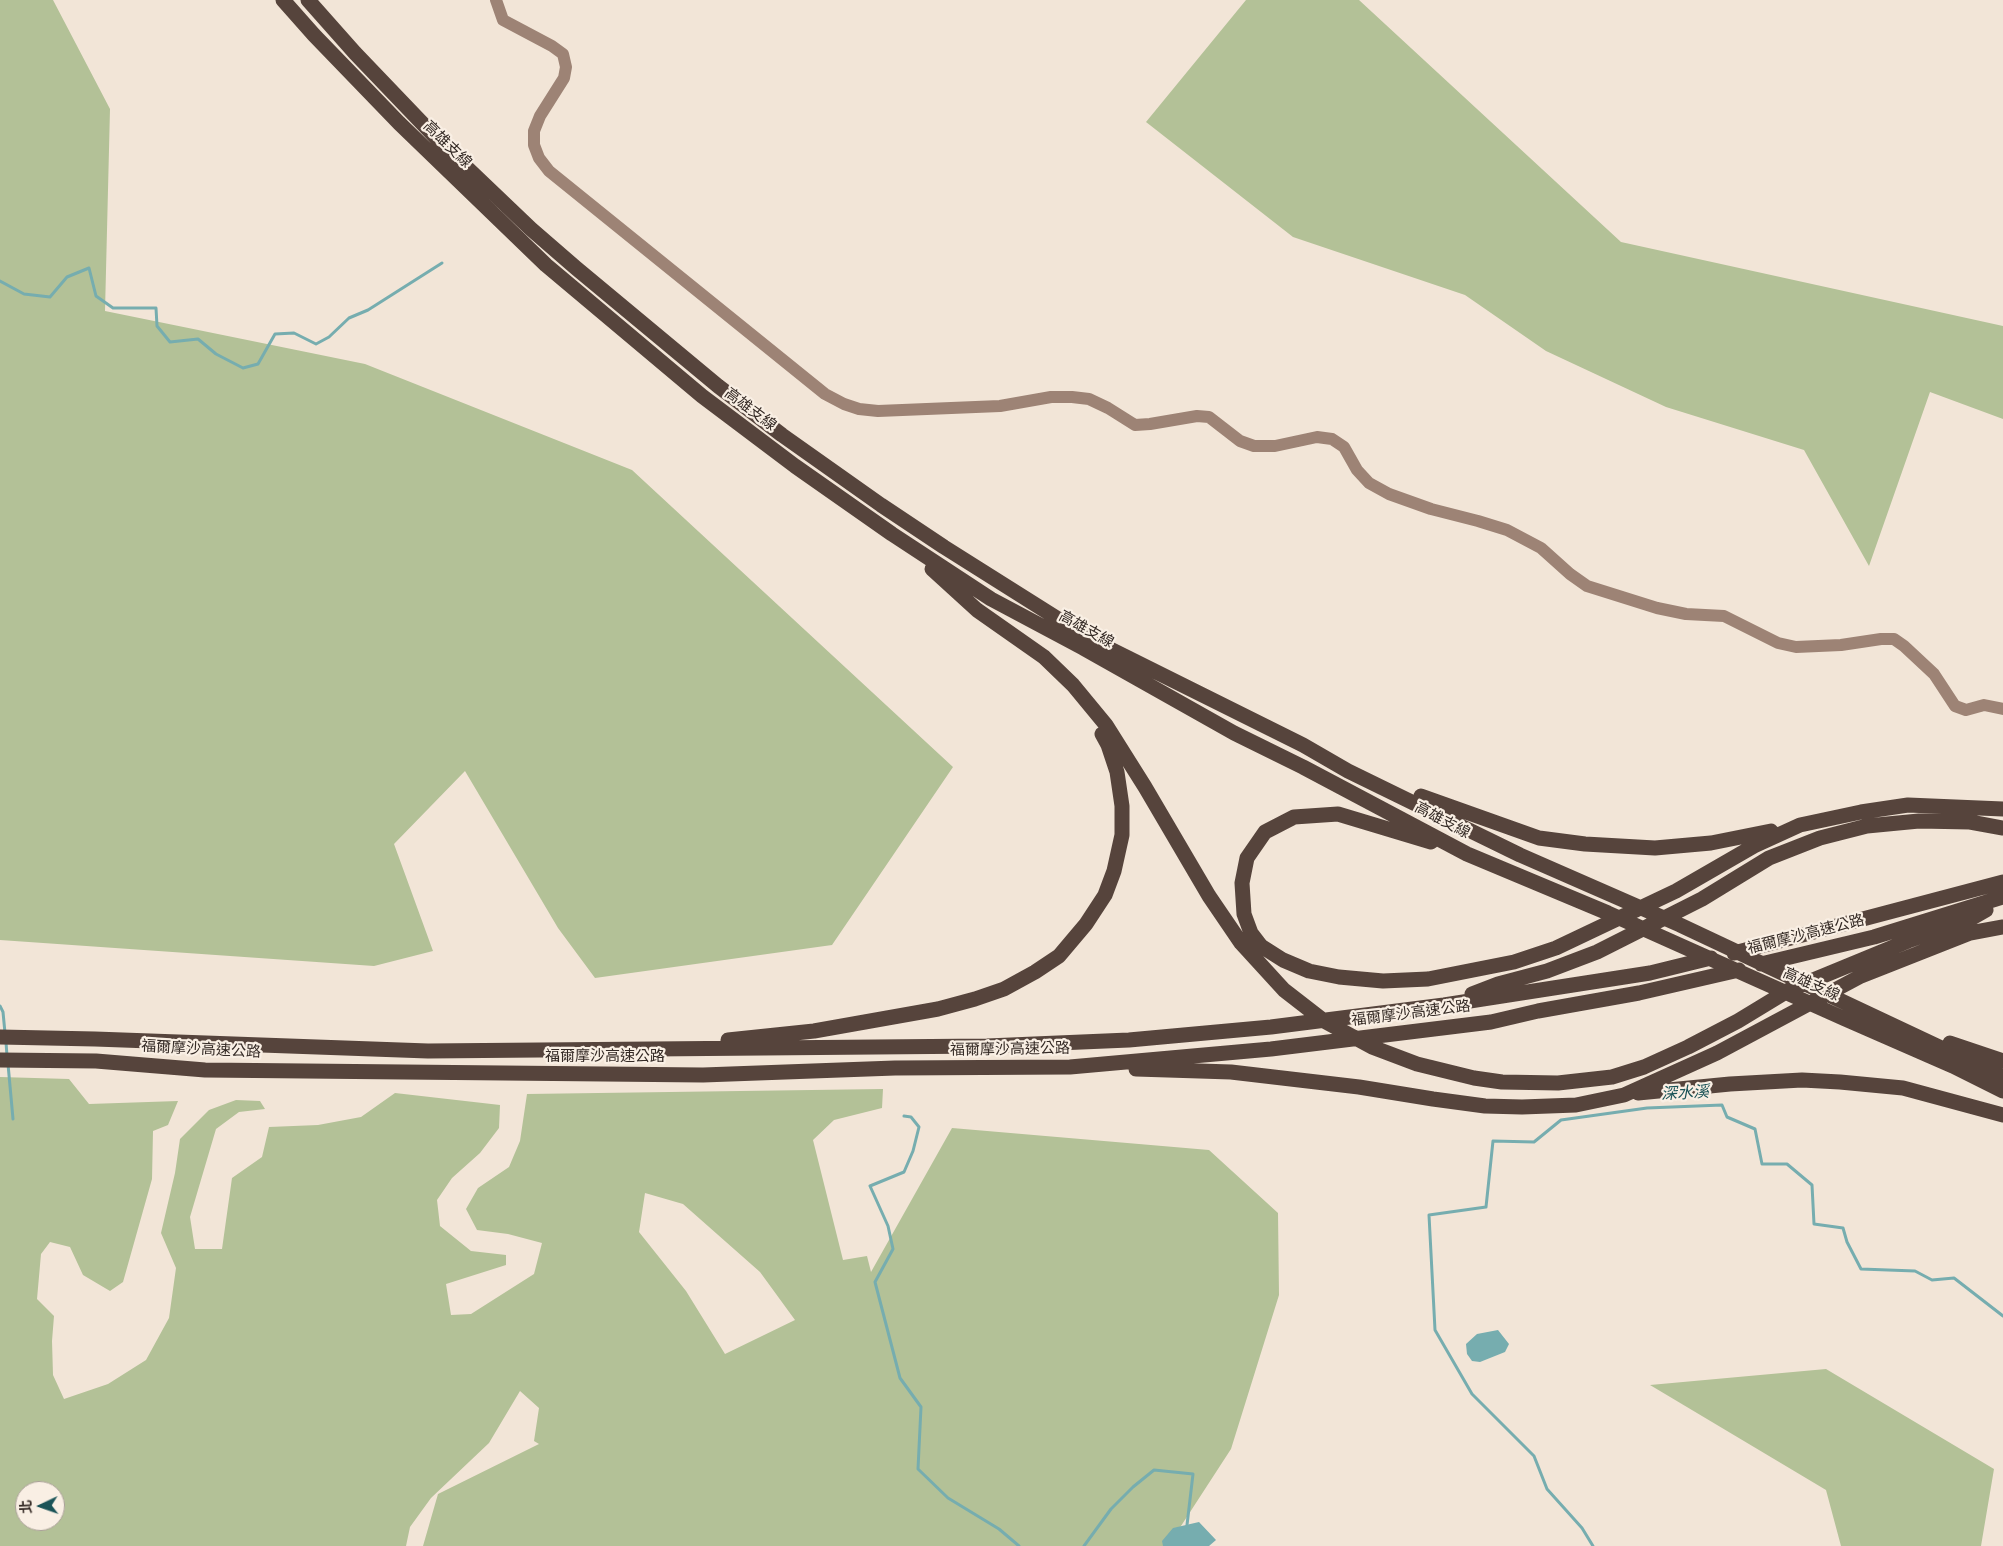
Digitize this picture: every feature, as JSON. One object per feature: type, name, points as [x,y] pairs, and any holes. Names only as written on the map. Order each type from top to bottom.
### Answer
[{"type":"highway","name":"高雄支線","points":[[283,0],[399,123],[546,264],[702,396],[795,466],[892,534],[991,599],[1083,648],[1234,733],[1303,767],[1467,854],[1608,913],[1953,1066],[2003,1091]]},
{"type":"highway","name":"高雄支線","points":[[308,0],[355,53],[444,146],[531,229],[710,380],[782,434],[913,526],[1090,639],[1303,746],[1348,771],[1520,855],[1680,925],[2003,1077]]},
{"type":"highway","points":[[892,534],[977,610],[1044,657],[1073,685],[1106,725],[1145,787],[1208,896],[1242,942],[1284,990],[1324,1021],[1372,1047],[1417,1064],[1474,1078],[1502,1082],[1558,1083],[1612,1077],[1644,1067],[1738,1021],[1789,990],[1908,941],[1972,918],[2003,899]]},
{"type":"highway","points":[[702,1048],[728,1039],[814,1031],[938,1009],[1004,989],[1059,956],[1086,924],[1104,895],[1114,871],[1122,835],[1122,806],[1117,772],[1108,745],[1073,685]]},
{"type":"highway","points":[[1348,771],[1366,770],[1444,806],[1539,838],[1620,847],[1655,848],[1712,844],[1861,812],[1908,805],[2003,809]]},
{"type":"highway","points":[[1467,854],[1338,814],[1294,817],[1265,832],[1247,858],[1242,883],[1244,914],[1251,933],[1262,946],[1283,960],[1309,971],[1339,977],[1383,980],[1428,979],[1514,962],[1556,948],[1676,891],[1754,846],[1800,825]]},
{"type":"highway","points":[[1444,1005],[1498,984],[1547,971],[1598,952],[1702,899],[1769,858],[1820,838],[1867,826],[1919,821],[1970,822],[2003,828]]},
{"type":"highway","name":"福爾摩沙高速公路","points":[[0,1037],[428,1052],[987,1046],[1129,1040],[1271,1027],[1444,1005],[1650,973],[1788,940],[2003,882]]},
{"type":"highway","name":"福爾摩沙高速公路","points":[[0,1060],[96,1061],[205,1070],[693,1075],[772,1074],[895,1068],[1070,1067],[1270,1049],[1491,1022],[1538,1011],[1638,993],[1865,939],[2003,899]]},
{"type":"highway","points":[[1624,1095],[1717,1053],[1861,976],[1970,933],[2003,927]]},
{"type":"highway","points":[[1878,1018],[2003,1061]]},
{"type":"highway","points":[[1070,1067],[1231,1072],[1359,1087],[1433,1100],[1504,1106],[1576,1105],[1624,1095],[1730,1084],[1802,1080],[1903,1088],[2003,1115]]},
{"type":"street","points":[[496,0],[502,20],[552,46],[563,54],[566,67],[564,78],[540,116],[534,131],[534,144],[539,158],[549,171],[825,394],[844,404],[859,409],[878,411],[1000,406],[1051,397],[1072,397],[1089,399],[1114,411],[1135,425],[1197,416],[1210,417],[1240,440],[1254,446],[1275,446],[1317,437],[1332,439],[1344,447],[1357,470],[1369,483],[1389,494],[1431,509],[1478,520],[1507,530],[1541,548],[1570,574],[1587,586],[1657,608],[1686,614],[1724,616],[1778,643],[1796,646],[1841,646],[1882,639],[1894,640],[1904,646],[1934,674],[1955,706],[1966,710],[1984,705],[2003,709]]},
{"type":"green space","points":[[0,0],[53,0],[110,109],[105,311],[365,364],[632,470],[953,767],[832,945],[595,978],[558,928],[465,771],[394,844],[433,951],[374,966],[0,940]]},
{"type":"green space","points":[[1246,0],[1359,0],[1621,242],[2003,326],[2003,419],[1930,392],[1869,566],[1804,450],[1666,407],[1546,351],[1465,295],[1293,237],[1146,122]]},
{"type":"green space","points":[[0,1077],[69,1079],[89,1104],[178,1101],[168,1125],[153,1131],[152,1179],[123,1282],[110,1291],[83,1275],[70,1247],[50,1242],[41,1254],[37,1299],[54,1316],[52,1341],[53,1375],[64,1399],[108,1384],[146,1360],[169,1318],[176,1268],[161,1233],[175,1173],[180,1139],[209,1110],[236,1100],[260,1101],[265,1109],[239,1112],[216,1129],[190,1217],[195,1249],[222,1249],[232,1178],[262,1157],[269,1127],[318,1125],[361,1117],[395,1093],[500,1105],[499,1128],[480,1153],[452,1178],[437,1200],[440,1226],[471,1251],[506,1255],[506,1265],[446,1284],[451,1315],[471,1314],[534,1274],[542,1243],[508,1234],[477,1230],[466,1209],[478,1188],[509,1167],[520,1141],[527,1094],[883,1089],[882,1108],[834,1120],[813,1140],[843,1260],[867,1256],[871,1272],[952,1128],[1209,1150],[1278,1213],[1279,1295],[1231,1449],[1168,1546],[423,1546],[438,1494],[539,1444],[534,1441],[539,1408],[520,1391],[489,1443],[431,1498],[410,1527],[406,1546],[0,1546]],"holes":[[[645,1193],[683,1204],[760,1272],[795,1320],[725,1354],[686,1291],[639,1232]]]},
{"type":"green space","points":[[1826,1369],[1994,1469],[1981,1546],[1841,1546],[1826,1490],[1650,1385]]},
{"type":"water","points":[[1498,1330],[1509,1344],[1505,1352],[1480,1362],[1472,1361],[1467,1354],[1466,1344],[1477,1334]]},
{"type":"water","points":[[1199,1522],[1216,1540],[1209,1546],[1163,1546],[1162,1541],[1173,1528]]},
{"type":"waterway","points":[[0,281],[24,294],[50,297],[67,277],[89,268],[96,296],[113,308],[156,308],[157,326],[170,342],[198,339],[216,354],[243,368],[258,364],[275,334],[294,333],[316,344],[329,337],[349,318],[368,310],[442,263]]},
{"type":"waterway","points":[[0,1006],[3,1012],[5,1033]]},
{"type":"waterway","points":[[6,1042],[7,1056]]},
{"type":"waterway","points":[[8,1064],[13,1119]]},
{"type":"waterway","name":"深水溪","points":[[1593,1546],[1582,1528],[1547,1489],[1534,1456],[1472,1394],[1435,1330],[1429,1215],[1486,1207],[1493,1141],[1534,1142],[1561,1120],[1647,1108],[1722,1105],[1727,1117],[1755,1129],[1762,1164],[1787,1164],[1812,1185],[1814,1224],[1843,1228],[1847,1242],[1861,1269],[1915,1271],[1932,1280],[1954,1278],[2003,1316]]},
{"type":"waterway","points":[[904,1116],[911,1117],[919,1127],[913,1151],[904,1172],[870,1186],[888,1226],[893,1249],[875,1282],[900,1378],[921,1407],[918,1469],[948,1498],[999,1529],[1019,1546]]},
{"type":"waterway","points":[[1084,1546],[1111,1509],[1133,1487],[1154,1470],[1193,1474],[1187,1525]]}]
